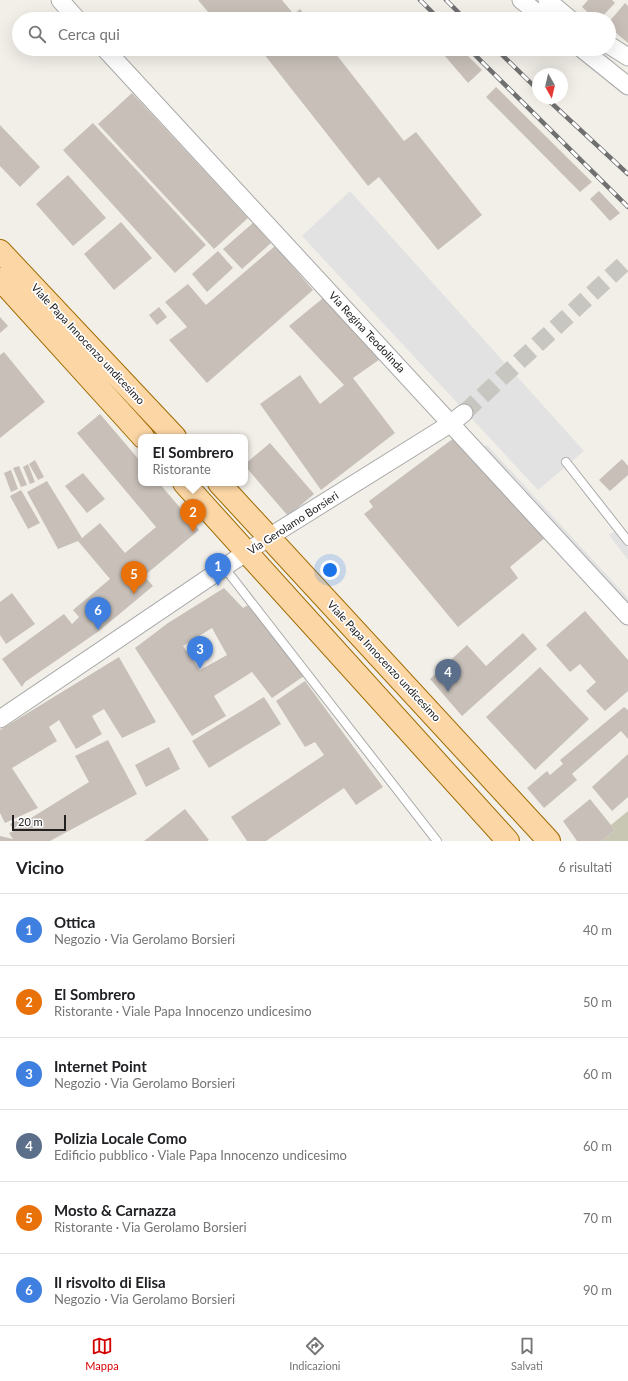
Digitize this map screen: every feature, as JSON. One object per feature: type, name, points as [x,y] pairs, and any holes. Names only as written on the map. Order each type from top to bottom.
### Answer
[{"type":"main road","name":"Viale Papa Innocenzo undicesimo","points":[[0,251],[172,434]]},
{"type":"main road","name":"Viale Papa Innocenzo undicesimo","points":[[0,278],[140,434]]},
{"type":"main road","points":[[187,486],[508,841]]},
{"type":"main road","name":"Viale Papa Innocenzo undicesimo","points":[[222,486],[549,841]]},
{"type":"street","points":[[60,0],[71,12]]},
{"type":"street","points":[[521,0],[536,12]]},
{"type":"street","points":[[547,0],[562,12]]},
{"type":"street","points":[[616,49],[628,57]]},
{"type":"street","name":"Via Regina Teodolinda","points":[[111,56],[628,616]]},
{"type":"street","points":[[591,56],[628,86]]},
{"type":"street","name":"Via Gerolamo Borsieri","points":[[0,719],[270,537],[450,424],[464,413]]},
{"type":"lane","points":[[566,462],[628,541]]},
{"type":"lane","points":[[224,568],[437,841]]},
{"type":"shaded area","points":[[350,191],[584,451],[538,490],[302,236]]},
{"type":"shaded area","points":[[487,445],[628,598],[628,606],[483,448]]},
{"type":"shaded area","points":[[615,531],[628,547],[628,560],[609,535]]},
{"type":"shaded area","points":[[628,811],[628,841],[602,841],[615,830],[611,825]]},
{"type":"building","points":[[198,0],[282,0],[292,12],[208,12]]},
{"type":"building","points":[[588,0],[612,0],[615,3],[607,12],[587,12],[582,7]]},
{"type":"building","points":[[625,3],[628,6],[628,43],[616,33],[616,14]]},
{"type":"building","points":[[266,56],[337,56],[404,141],[416,132],[482,215],[438,250],[379,177],[368,186]]},
{"type":"building","points":[[445,56],[468,56],[482,70],[468,83]]},
{"type":"building","points":[[496,87],[592,182],[580,192],[486,97]]},
{"type":"building","points":[[132,93],[248,218],[214,249],[98,124]]},
{"type":"building","points":[[93,123],[206,245],[175,273],[63,150]]},
{"type":"building","points":[[0,125],[40,167],[20,187],[0,166]]},
{"type":"building","points":[[68,175],[106,218],[73,246],[36,204]]},
{"type":"building","points":[[599,191],[620,213],[610,221],[590,199]]},
{"type":"building","points":[[121,222],[152,258],[114,290],[84,254]]},
{"type":"building","points":[[253,223],[271,243],[242,269],[223,249]]},
{"type":"building","points":[[275,246],[313,290],[207,383],[169,340],[187,327],[165,302],[188,284],[206,305]]},
{"type":"building","points":[[218,251],[233,268],[207,292],[192,274]]},
{"type":"building","points":[[328,294],[383,357],[353,378],[395,433],[321,490],[260,404],[300,375],[320,404],[344,385],[289,326]]},
{"type":"building","points":[[159,307],[167,317],[157,325],[149,315]]},
{"type":"building","points":[[0,317],[8,326],[0,333]]},
{"type":"building","points":[[4,352],[45,402],[0,438],[0,355]]},
{"type":"building","points":[[100,414],[138,458],[138,486],[162,486],[199,530],[144,576],[153,586],[99,631],[25,682],[22,687],[2,659],[64,614],[72,624],[79,617],[73,610],[110,579],[78,541],[58,549],[27,492],[47,481],[82,538],[100,523],[125,553],[156,527],[77,433]]},
{"type":"building","points":[[458,435],[546,537],[510,567],[518,578],[458,627],[364,514],[373,507],[369,501]]},
{"type":"building","points":[[270,443],[314,494],[288,516],[248,469],[248,461]]},
{"type":"building","points":[[622,459],[628,466],[628,475],[610,491],[599,480]]},
{"type":"building","points":[[35,460],[44,477],[38,480],[29,464]]},
{"type":"building","points":[[28,464],[35,482],[30,484],[23,467]]},
{"type":"building","points":[[19,466],[27,485],[21,487],[13,468]]},
{"type":"building","points":[[11,470],[18,489],[11,492],[4,473]]},
{"type":"building","points":[[83,473],[105,499],[87,513],[65,486]]},
{"type":"building","points":[[21,490],[40,523],[28,529],[10,496]]},
{"type":"building","points":[[224,588],[243,608],[250,604],[304,676],[272,698],[252,672],[214,696],[226,716],[192,736],[135,648],[168,623]],"holes":[[[212,628],[227,655],[200,670],[183,646]]]},
{"type":"building","points":[[12,593],[35,624],[6,644],[0,635],[0,602]]},
{"type":"building","points":[[585,611],[628,660],[628,691],[605,711],[586,691],[596,682],[580,664],[570,672],[546,645]]},
{"type":"building","points":[[523,633],[537,649],[462,716],[430,679],[467,645],[486,666]]},
{"type":"building","points":[[119,657],[156,722],[122,738],[104,709],[92,716],[102,734],[76,749],[59,720],[49,727],[57,741],[12,768],[38,808],[5,823],[0,813],[0,730]]},
{"type":"building","points":[[540,667],[589,719],[535,770],[486,717]]},
{"type":"building","points":[[305,681],[383,787],[356,805],[344,788],[266,841],[247,841],[231,817],[324,755],[315,742],[305,747],[276,701]]},
{"type":"building","points":[[264,697],[281,724],[209,768],[192,741]]},
{"type":"building","points":[[624,707],[628,710],[628,739],[621,731],[572,774],[577,780],[544,808],[527,788],[547,771],[550,775],[563,764],[560,760]]},
{"type":"building","points":[[108,740],[137,794],[50,841],[0,841],[0,836],[13,839],[9,833],[14,831],[10,824],[18,820],[23,823],[89,782],[75,756]]},
{"type":"building","points":[[169,747],[180,769],[146,787],[135,765]]},
{"type":"building","points":[[628,754],[628,797],[612,811],[592,787]]},
{"type":"building","points":[[590,799],[615,830],[602,841],[577,841],[563,821]]},
{"type":"building","points":[[185,809],[209,840],[144,841]]},
{"type":"tunnel","points":[[464,413],[628,260]]},
{"type":"railway","points":[[420,0],[432,12]]},
{"type":"railway","points":[[446,0],[458,12]]},
{"type":"railway","points":[[476,56],[628,207]]},
{"type":"railway","points":[[503,56],[532,84]]},
{"type":"railway","points":[[552,104],[628,174]]},
{"type":"place","name":"El Sombrero","points":[[193,532]]},
{"type":"place","name":"Ottica","points":[[218,586]]},
{"type":"place","name":"Mosto & Carnazza","points":[[134,594]]},
{"type":"place","name":"Il risvolto di Elisa","points":[[98,630]]},
{"type":"place","name":"Internet Point","points":[[200,669]]},
{"type":"place","name":"Polizia Locale Como","points":[[448,692]]}]
